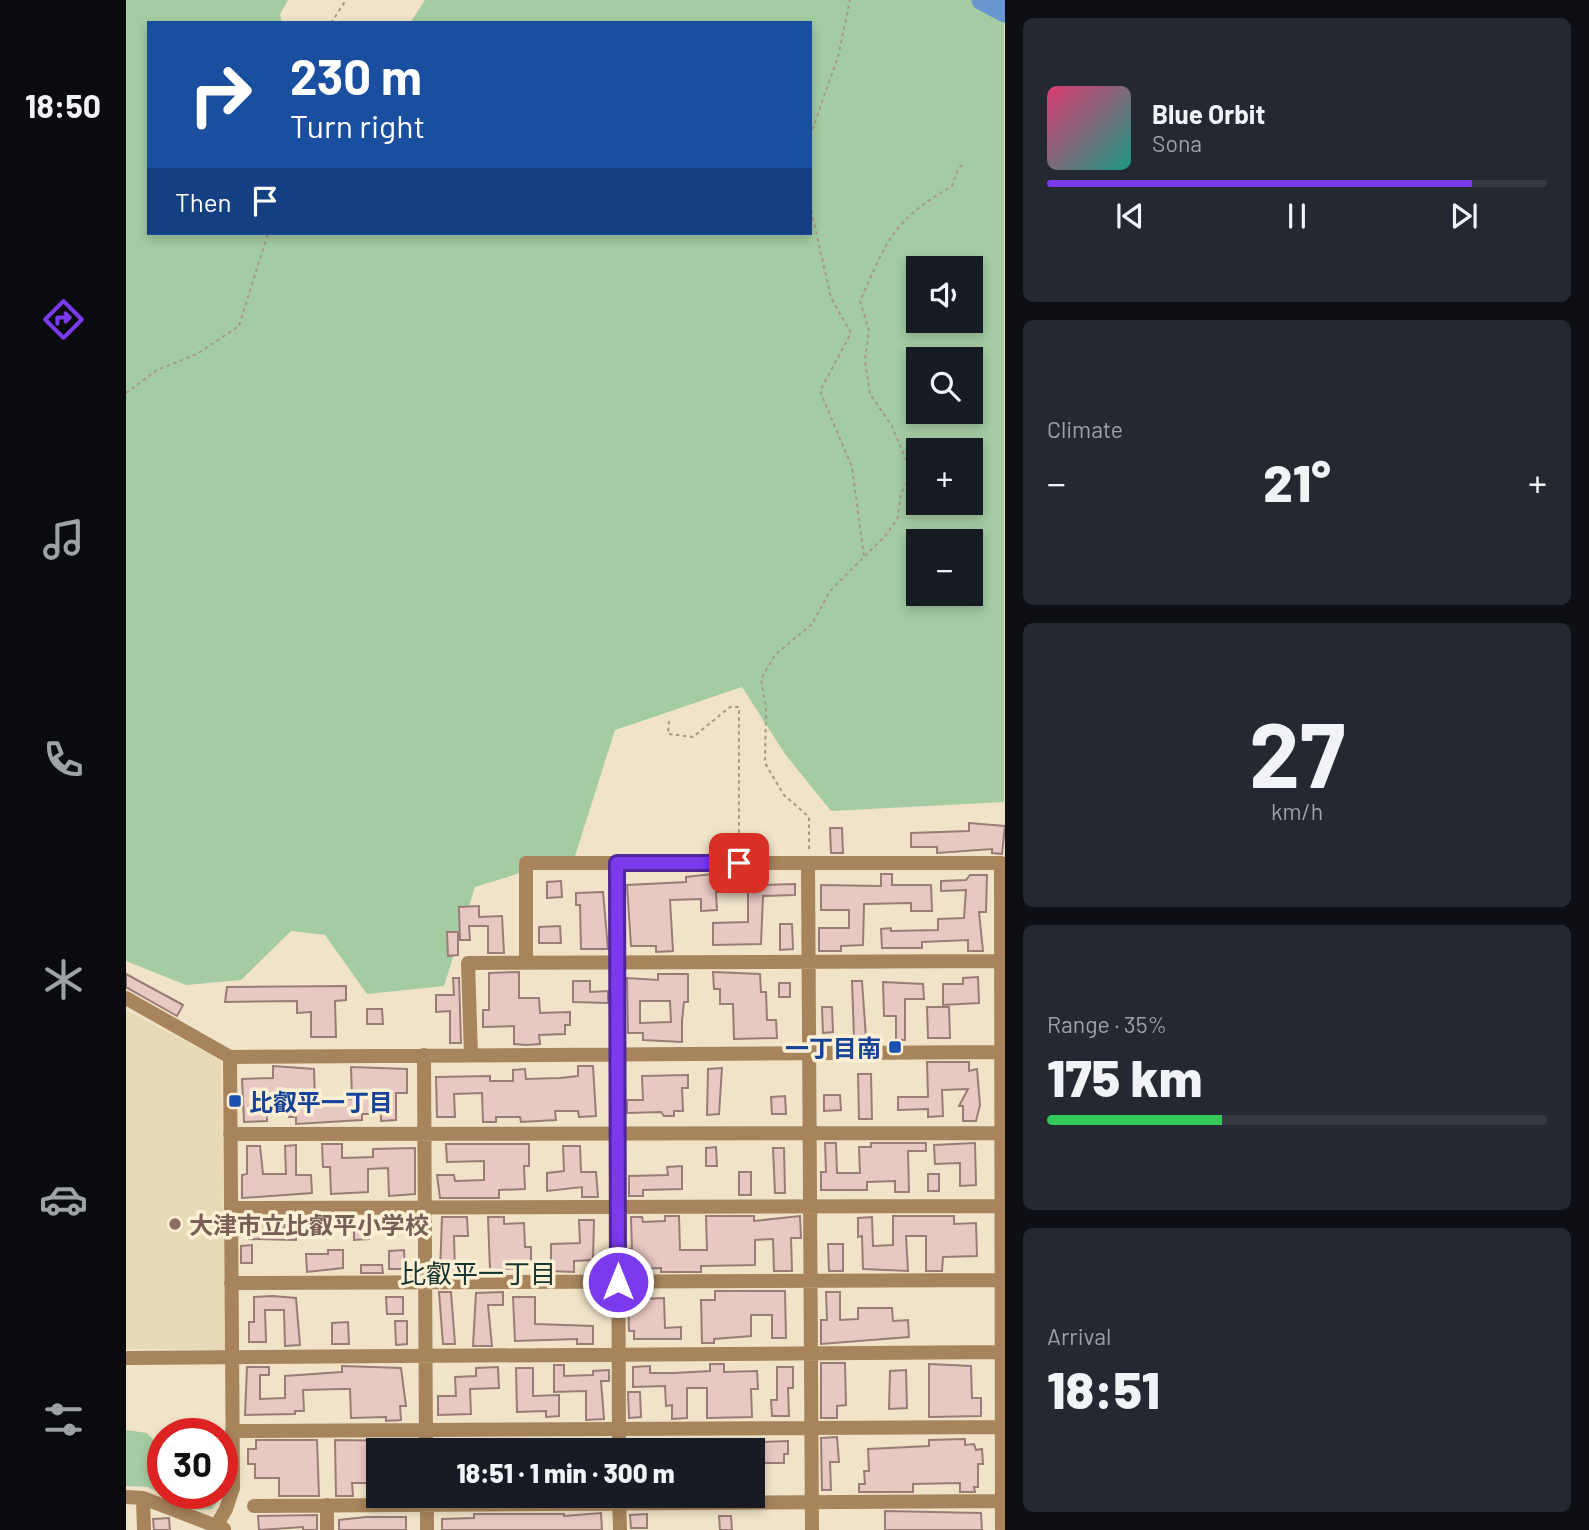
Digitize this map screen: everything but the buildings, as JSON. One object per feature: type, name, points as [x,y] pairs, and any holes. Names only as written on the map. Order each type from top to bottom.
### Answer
[{"type":"street","points":[[526,963],[526,863],[1000,863],[1002,1530]]},
{"type":"street","points":[[617,863],[619,1438]]},
{"type":"street","points":[[808,863],[811,1530]]},
{"type":"street","points":[[471,1055],[468,963],[809,962],[1002,967]]},
{"type":"street","points":[[126,998],[230,1056],[1001,1052]]},
{"type":"street","points":[[424,1055],[426,1438]]},
{"type":"street","points":[[230,1056],[232,1418]]},
{"type":"street","points":[[230,1134],[1001,1133]]},
{"type":"street","points":[[231,1208],[1001,1206]]},
{"type":"street","points":[[231,1283],[1002,1280]]},
{"type":"street","points":[[126,1358],[1002,1352]]},
{"type":"street","points":[[238,1432],[1002,1427]]},
{"type":"street","points":[[126,1497],[143,1498],[218,1529],[226,1509]]},
{"type":"street","points":[[143,1498],[144,1530]]},
{"type":"street","points":[[765,1502],[1002,1501]]},
{"type":"street","points":[[254,1506],[366,1503]]},
{"type":"street","points":[[327,1505],[327,1530]]},
{"type":"street","points":[[427,1508],[427,1530]]},
{"type":"street","points":[[620,1508],[620,1530]]},
{"type":"path","points":[[332,21],[346,0]]},
{"type":"path","points":[[812,130],[838,57],[850,0]]},
{"type":"path","points":[[808,863],[809,817],[784,795],[765,763],[766,708],[761,679],[775,655],[812,624],[830,591],[887,534],[898,517],[901,493],[912,474],[892,426],[870,394],[865,360],[869,330],[860,301],[890,234],[916,207],[952,186],[958,169],[963,164]]},
{"type":"path","points":[[812,214],[831,298],[851,333],[820,391],[852,467],[864,557]]},
{"type":"path","points":[[126,393],[157,370],[197,354],[239,326],[267,235]]},
{"type":"path","points":[[669,721],[668,734],[693,737],[730,706],[739,707],[739,863]]},
{"type":"shaded area","name":"大津市立比叡平小学校","points":[[126,1010],[221,1060],[226,1350],[126,1349]]},
{"type":"green space","points":[[126,0],[288,0],[280,14],[282,21],[147,21],[147,235],[812,235],[812,21],[411,21],[425,0],[1004,0],[1004,802],[831,811],[785,754],[742,687],[615,730],[575,856],[475,887],[444,986],[367,994],[325,935],[291,931],[241,980],[186,985],[126,961]]},
{"type":"green space","points":[[126,1430],[147,1433],[147,1487],[126,1486]]},
{"type":"waterway","points":[[982,0],[1005,12]]},
{"type":"place","name":"一丁目南","points":[[895,1047]]},
{"type":"place","name":"比叡平一丁目","points":[[235,1101]]},
{"type":"place","name":"大津市立比叡平小学校","points":[[175,1224]]},
{"type":"district","name":"比叡平一丁目","points":[[478,1272]]},
{"type":"route","points":[[618,1282],[617,863],[739,863]]}]
